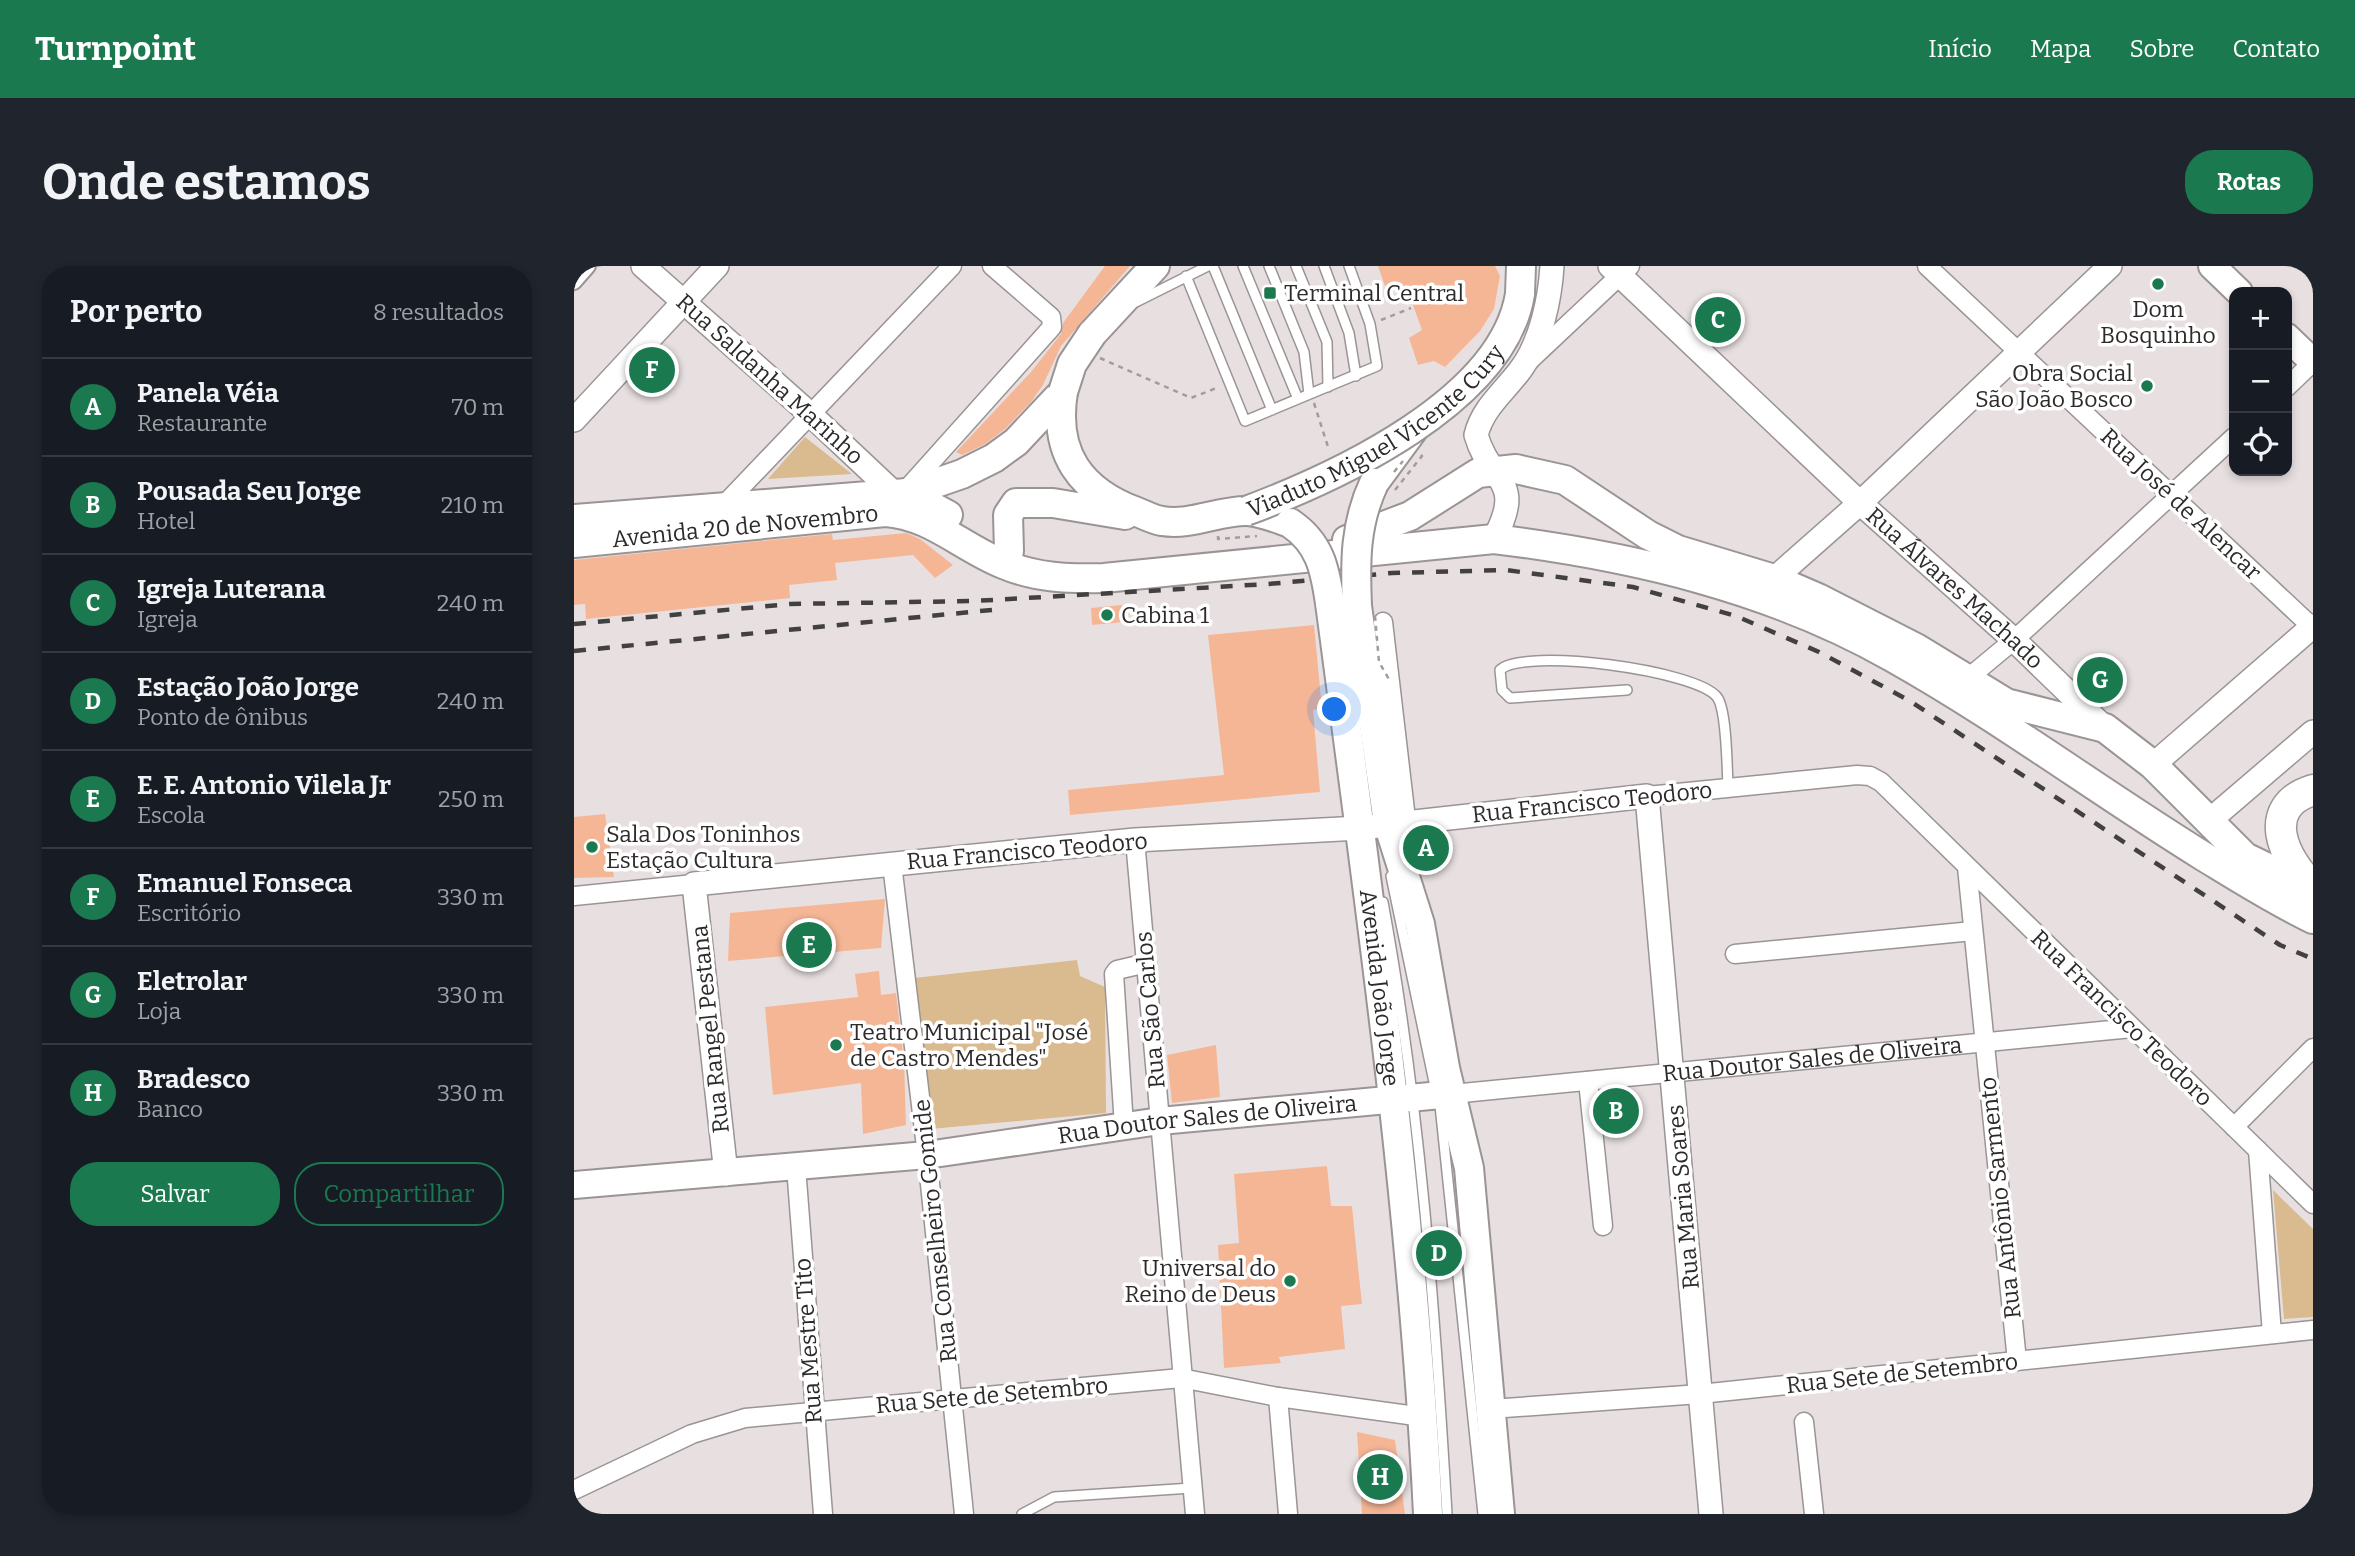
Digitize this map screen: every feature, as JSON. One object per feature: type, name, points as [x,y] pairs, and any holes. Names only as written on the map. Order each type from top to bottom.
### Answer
[{"type":"highway","points":[[2313,790],[2295,798],[2284,811],[2280,828],[2283,845],[2293,865],[2313,888]]},
{"type":"main road","points":[[2212,266],[2234,287]]},
{"type":"main road","name":"Viaduto Miguel Vicente Cury","points":[[1153,267],[1072,364],[1059,415],[1063,440],[1073,466],[1088,485],[1106,498],[1162,522],[1195,521],[1246,511],[1413,440],[1494,353],[1510,330],[1518,279]]},
{"type":"main road","points":[[2292,342],[2313,362]]},
{"type":"main road","points":[[905,499],[994,458],[1016,442],[1063,392]]},
{"type":"main road","name":"Avenida João Jorge","points":[[1413,440],[1390,458],[1362,509],[1356,538],[1361,610],[1360,828],[1430,1090],[1469,1168],[1500,1514]]},
{"type":"main road","points":[[905,499],[1009,551],[1042,560],[1100,562],[1342,542],[1390,527],[1428,507],[1478,473],[1494,469],[1532,471],[1565,480],[1600,501],[1630,525],[1678,550],[1774,579],[1863,620],[2007,704],[2100,726]]},
{"type":"main road","points":[[905,499],[1002,564],[1046,577],[1072,579],[1494,539],[1552,546],[1702,578],[1777,603],[1891,656],[2283,905],[2313,919]]},
{"type":"main road","name":"Avenida 20 de Novembro","points":[[574,519],[724,505],[905,499]]},
{"type":"main road","name":"Avenida 20 de Novembro","points":[[574,543],[867,513],[897,513],[905,499]]},
{"type":"main road","points":[[1009,551],[1008,521],[1011,508],[1023,501],[1053,503],[1162,522]]},
{"type":"main road","name":"Avenida João Jorge","points":[[1246,511],[1290,523],[1310,539],[1324,568],[1361,610],[1397,823],[1420,924],[1430,1090],[1423,1417],[1428,1514]]},
{"type":"main road","points":[[2072,773],[2067,743],[2075,733],[2100,726]]},
{"type":"main road","name":"Rua Álvares Machado","points":[[2100,726],[2153,765],[2245,857],[2313,888]]},
{"type":"main road","name":"Rua Doutor Sales de Oliveira","points":[[574,1185],[927,1155],[1160,1121],[1430,1090]]},
{"type":"street","points":[[574,282],[588,266]]},
{"type":"street","name":"Rua Saldanha Marinho","points":[[643,266],[905,499]]},
{"type":"street","points":[[574,420],[717,266]]},
{"type":"street","points":[[724,505],[952,266]]},
{"type":"street","points":[[905,499],[1052,327],[1051,317],[992,266]]},
{"type":"street","points":[[1522,368],[1540,326],[1552,266]]},
{"type":"street","name":"Rua José de Alencar","points":[[1927,266],[2018,354],[2313,627]]},
{"type":"street","points":[[1774,579],[1860,503],[2110,266]]},
{"type":"street","points":[[1494,539],[1507,509],[1508,499],[1506,488],[1477,439],[1479,424],[1488,407],[1522,368],[1620,269]]},
{"type":"street","name":"Rua Álvares Machado","points":[[1620,269],[1860,503],[2014,640],[2100,726]]},
{"type":"street","points":[[2292,382],[2313,362]]},
{"type":"street","points":[[1966,679],[2014,640],[2229,442]]},
{"type":"street","name":"Avenida João Jorge","points":[[1361,610],[1390,681],[1397,823]]},
{"type":"street","points":[[2153,765],[2313,627]]},
{"type":"street","points":[[2209,821],[2313,732]]},
{"type":"street","name":"Rua Francisco Teodoro","points":[[574,896],[1135,840],[1360,828],[1647,796],[1870,776],[1881,782],[2313,1204]]},
{"type":"street","name":"Rua Maria Soares","points":[[1647,796],[1710,1514]]},
{"type":"street","name":"Rua São Carlos","points":[[1135,840],[1195,1514]]},
{"type":"street","name":"Rua Conselheiro Gomide","points":[[892,864],[927,1155],[964,1514]]},
{"type":"street","name":"Rua Antônio Sarmento","points":[[1967,867],[2017,1361]]},
{"type":"street","name":"Rua Rangel Pestana","points":[[694,884],[726,1174]]},
{"type":"street","points":[[1735,954],[1973,932]]},
{"type":"street","points":[[1124,1126],[1114,975],[1117,970],[1147,963]]},
{"type":"street","name":"Rua Doutor Sales de Oliveira","points":[[1430,1090],[1672,1075],[1984,1040],[2132,1028]]},
{"type":"street","points":[[2234,1127],[2313,1048]]},
{"type":"street","points":[[1588,1082],[1602,1226]]},
{"type":"street","points":[[2258,1150],[2272,1334]]},
{"type":"street","name":"Rua Mestre Tito","points":[[796,1167],[812,1411],[823,1514]]},
{"type":"street","name":"Rua Sete de Setembro","points":[[1491,1409],[1700,1394],[2313,1330]]},
{"type":"street","name":"Rua Sete de Setembro","points":[[574,1490],[718,1425],[745,1418],[1181,1378],[1278,1397],[1423,1417]]},
{"type":"street","points":[[1278,1397],[1288,1514]]},
{"type":"street","points":[[1804,1422],[1814,1514]]},
{"type":"lane","points":[[1091,344],[1135,303],[1211,266],[1272,410]]},
{"type":"lane","points":[[1243,266],[1298,399]]},
{"type":"lane","points":[[1269,266],[1304,352],[1310,394]]},
{"type":"lane","points":[[1296,266],[1327,342],[1328,387]]},
{"type":"lane","points":[[1324,266],[1349,333],[1356,376]]},
{"type":"lane","points":[[1186,276],[1245,421],[1377,366],[1370,324],[1349,266]]},
{"type":"lane","points":[[1627,690],[1510,698],[1502,690],[1500,670],[1514,662],[1607,663],[1648,670],[1713,693],[1721,705],[1728,788]]},
{"type":"lane","points":[[1397,823],[1385,846],[1430,1090],[1483,1514]]},
{"type":"lane","points":[[1360,828],[1373,849],[1375,862]]},
{"type":"lane","points":[[1380,887],[1430,1090],[1447,1514]]},
{"type":"lane","points":[[1022,1514],[1054,1497],[1192,1488]]},
{"type":"path","points":[[1387,318],[1411,308]]},
{"type":"path","points":[[1091,344],[1191,398]]},
{"type":"path","points":[[1310,394],[1324,436]]},
{"type":"path","points":[[1388,499],[1422,456],[1413,440]]},
{"type":"path","points":[[1387,479],[1404,459]]},
{"type":"path","points":[[1361,610],[1379,662],[1390,681]]},
{"type":"shaded area","points":[[805,437],[852,474],[768,479]]},
{"type":"shaded area","points":[[1077,960],[1080,976],[1105,987],[1106,1113],[930,1129],[914,978]]},
{"type":"shaded area","points":[[2273,1190],[2313,1229],[2313,1317],[2284,1319]]},
{"type":"building","points":[[1105,266],[1130,266],[1061,346],[1043,385],[1031,402],[1005,429],[985,444],[962,455],[956,452],[1031,372],[1061,334],[1063,323]]},
{"type":"building","points":[[1378,266],[1495,266],[1500,276],[1494,309],[1480,331],[1445,367],[1434,361],[1418,365],[1409,338],[1422,330],[1406,286],[1385,286]]},
{"type":"building","points":[[906,533],[920,539],[953,565],[935,578],[913,555],[835,563],[837,580],[789,585],[790,598],[586,619],[585,604],[574,605],[574,560],[832,534],[833,540]]},
{"type":"building","name":"Cabina 1","points":[[1122,605],[1124,622],[1092,625],[1091,608]]},
{"type":"building","points":[[1314,625],[1322,709],[1313,710],[1320,792],[1070,815],[1068,790],[1224,775],[1208,635]]},
{"type":"building","name":"Sala Dos Toninhos Estação Cultura","points":[[605,814],[614,877],[574,878],[574,817]]},
{"type":"building","points":[[885,899],[881,948],[728,961],[730,913]]},
{"type":"building","name":"Teatro Municipal \"José de Castro Mendes\"","points":[[879,971],[881,995],[896,993],[904,1062],[906,1125],[863,1134],[861,1083],[773,1095],[765,1007],[858,997],[855,974]]},
{"type":"building","points":[[1216,1045],[1220,1097],[1172,1103],[1167,1055]]},
{"type":"building","name":"Universal do Reino de Deus","points":[[1327,1166],[1331,1206],[1352,1206],[1362,1304],[1341,1306],[1345,1349],[1279,1357],[1281,1363],[1224,1368],[1218,1245],[1239,1243],[1234,1174]]},
{"type":"building","points":[[1357,1432],[1395,1440],[1405,1514],[1362,1514]]},
{"type":"railway","points":[[574,624],[790,604],[974,601],[1268,584],[1392,573],[1506,570],[1633,587],[1736,616],[1819,652],[1910,701],[2280,945],[2313,959]]},
{"type":"railway","points":[[574,651],[1001,609]]},
{"type":"place","name":"Dom Bosquinho","points":[[2158,284]]},
{"type":"place","name":"Terminal Central","points":[[1270,293]]},
{"type":"place","name":"Igreja Luterana","points":[[1718,320]]},
{"type":"place","name":"Emanuel Fonseca","points":[[652,370]]},
{"type":"place","name":"Obra Social São João Bosco","points":[[2147,386]]},
{"type":"place","name":"Cabina 1","points":[[1107,615]]},
{"type":"place","name":"Eletrolar","points":[[2100,680]]},
{"type":"place","name":"Sala Dos Toninhos Estação Cultura","points":[[592,847]]},
{"type":"place","name":"Panela Véia","points":[[1426,848]]},
{"type":"place","name":"E. E. Antonio Vilela Jr","points":[[809,945]]},
{"type":"place","name":"Teatro Municipal \"José de Castro Mendes\"","points":[[836,1045]]},
{"type":"place","name":"Pousada Seu Jorge","points":[[1616,1111]]},
{"type":"place","name":"Estação João Jorge","points":[[1439,1253]]},
{"type":"place","name":"Universal do Reino de Deus","points":[[1290,1281]]},
{"type":"place","name":"Bradesco","points":[[1380,1477]]}]
